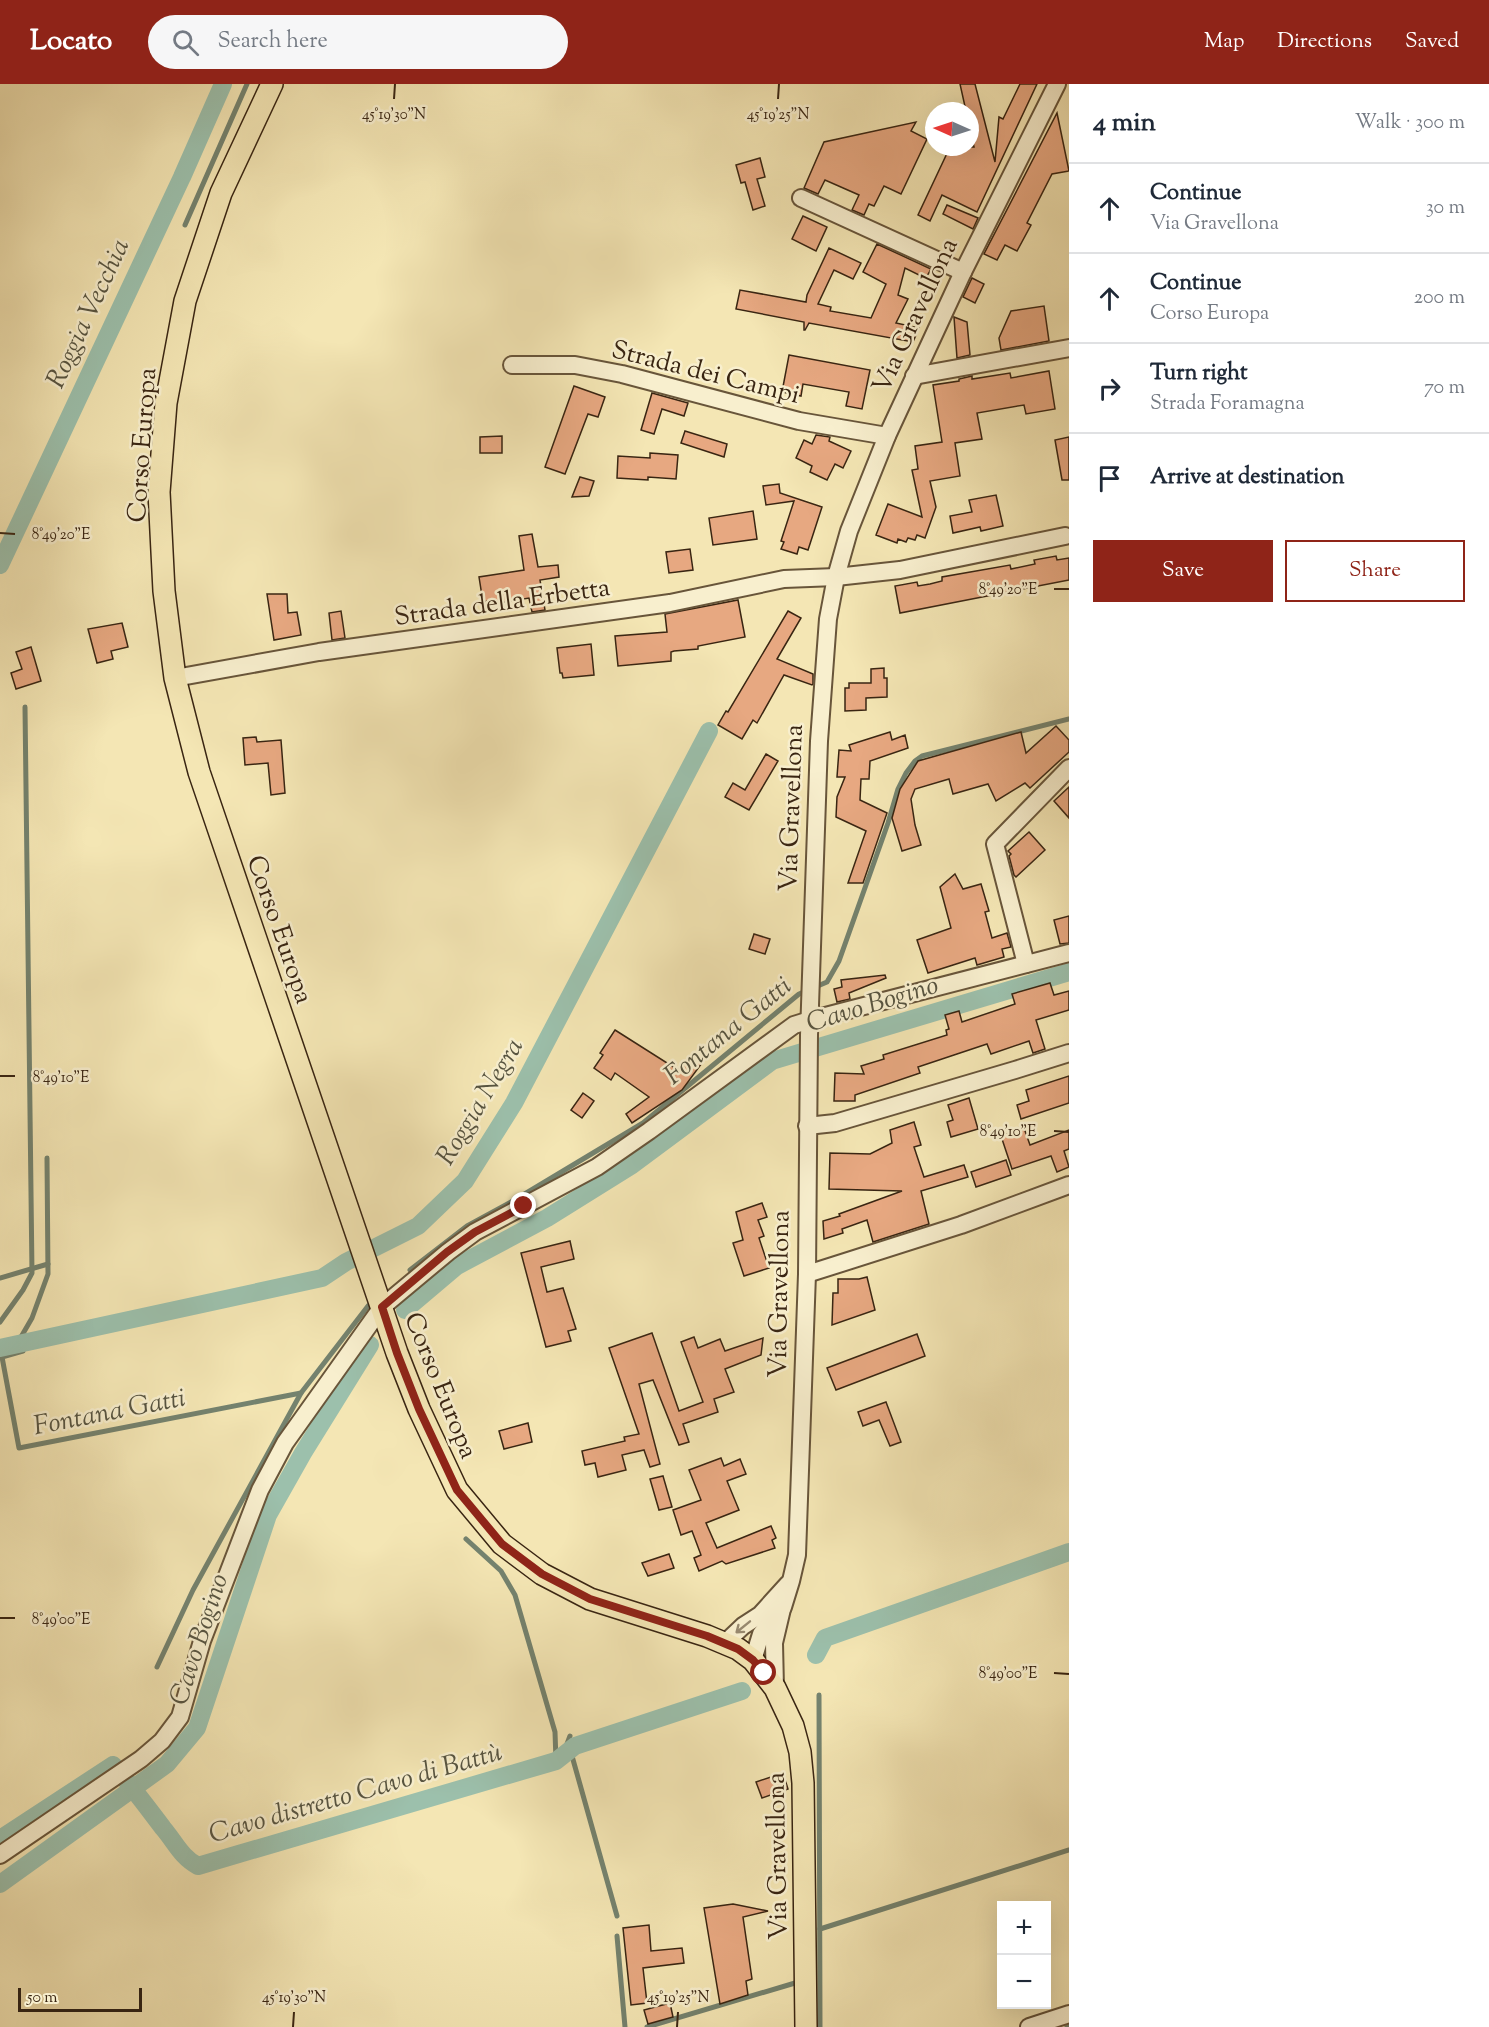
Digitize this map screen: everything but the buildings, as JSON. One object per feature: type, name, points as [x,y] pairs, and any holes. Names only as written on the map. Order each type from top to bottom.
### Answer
[{"type":"main road","name":"Corso Europa","points":[[272,84],[221,193],[192,279],[185,301],[166,403],[159,492],[164,591],[176,678],[199,772],[397,1353],[457,1490],[502,1544],[542,1574],[590,1599],[716,1640]]},
{"type":"main road","name":"Via Gravellona","points":[[716,1640],[738,1649],[753,1660],[775,1688],[793,1726],[800,1752],[803,1783],[806,2027]]},
{"type":"street","name":"Via Gravellona","points":[[775,1688],[774,1643],[797,1555],[807,1274],[809,1027],[822,683],[828,619],[836,577],[849,531],[887,436],[963,272],[1057,84]]},
{"type":"street","points":[[801,198],[963,272]]},
{"type":"street","points":[[915,376],[1069,348]]},
{"type":"street","name":"Strada dei Campi","points":[[512,365],[575,365],[610,371],[799,422],[887,436]]},
{"type":"street","name":"Strada della Erbetta","points":[[176,678],[319,652],[670,603],[784,579],[836,577],[900,570],[1065,536]]},
{"type":"street","points":[[1026,964],[994,844],[1069,768]]},
{"type":"street","points":[[0,1855],[120,1773],[162,1741],[180,1717],[202,1641],[260,1491],[285,1443],[382,1307],[447,1252],[475,1232],[597,1167],[794,1025],[809,1027],[1069,953]]},
{"type":"street","points":[[807,1126],[835,1123],[1069,1053]]},
{"type":"street","points":[[807,1274],[961,1225],[1069,1185]]},
{"type":"street","points":[[716,1640],[760,1615],[791,1581]]},
{"type":"street","name":"Via Gravellona","points":[[753,1660],[761,1634],[783,1607]]},
{"type":"street","points":[[1029,2027],[1069,2014]]},
{"type":"waterway","name":"Roggia Vecchia","points":[[0,565],[182,177],[223,84]]},
{"type":"waterway","points":[[185,225],[247,84]]},
{"type":"waterway","points":[[0,1322],[32,1273],[25,707]]},
{"type":"waterway","name":"Fontana Gatti","points":[[410,1270],[467,1226],[643,1123],[799,994],[827,982],[839,961],[898,789],[915,761],[922,756],[1069,719]]},
{"type":"waterway","name":"Roggia Negra","points":[[0,1348],[322,1278],[346,1262],[418,1226],[465,1181],[514,1103],[709,731]]},
{"type":"waterway","name":"Cavo Bogino","points":[[405,1310],[457,1266],[547,1218],[632,1165],[772,1061],[1069,972]]},
{"type":"waterway","name":"Fontana Gatti","points":[[47,1158],[48,1274],[32,1318],[21,1337],[23,1351],[2,1357],[19,1448],[301,1393]]},
{"type":"waterway","points":[[0,1278],[48,1264]]},
{"type":"waterway","name":"Fontana Gatti","points":[[157,1667],[193,1590],[301,1393],[368,1306]]},
{"type":"waterway","name":"Cavo Bogino","points":[[0,1884],[167,1764],[197,1728],[268,1515],[303,1453],[370,1345]]},
{"type":"waterway","points":[[466,1539],[501,1571],[515,1595],[555,1732],[556,1761]]},
{"type":"waterway","name":"Cavo distretto Cavo di Battù","points":[[816,1655],[825,1638],[1069,1552]]},
{"type":"waterway","name":"Cavo distretto Cavo di Battù","points":[[0,1839],[113,1765],[183,1854],[198,1866],[556,1761],[575,1746],[742,1691]]},
{"type":"waterway","name":"Cavo distretto Cavo di Battù","points":[[819,1695],[820,2027]]},
{"type":"waterway","points":[[570,1736],[567,1744],[617,1916]]},
{"type":"waterway","points":[[820,1929],[1069,1850]]},
{"type":"waterway","points":[[617,1936],[625,2027]]},
{"type":"waterway","name":"Cavo distretto Cavo di Battù","points":[[647,2027],[795,1983]]},
{"type":"route","points":[[524,1206],[475,1232],[447,1252],[382,1307],[419,1409],[457,1490],[502,1544],[542,1574],[590,1599],[707,1636],[738,1649],[753,1660],[764,1673]]}]
